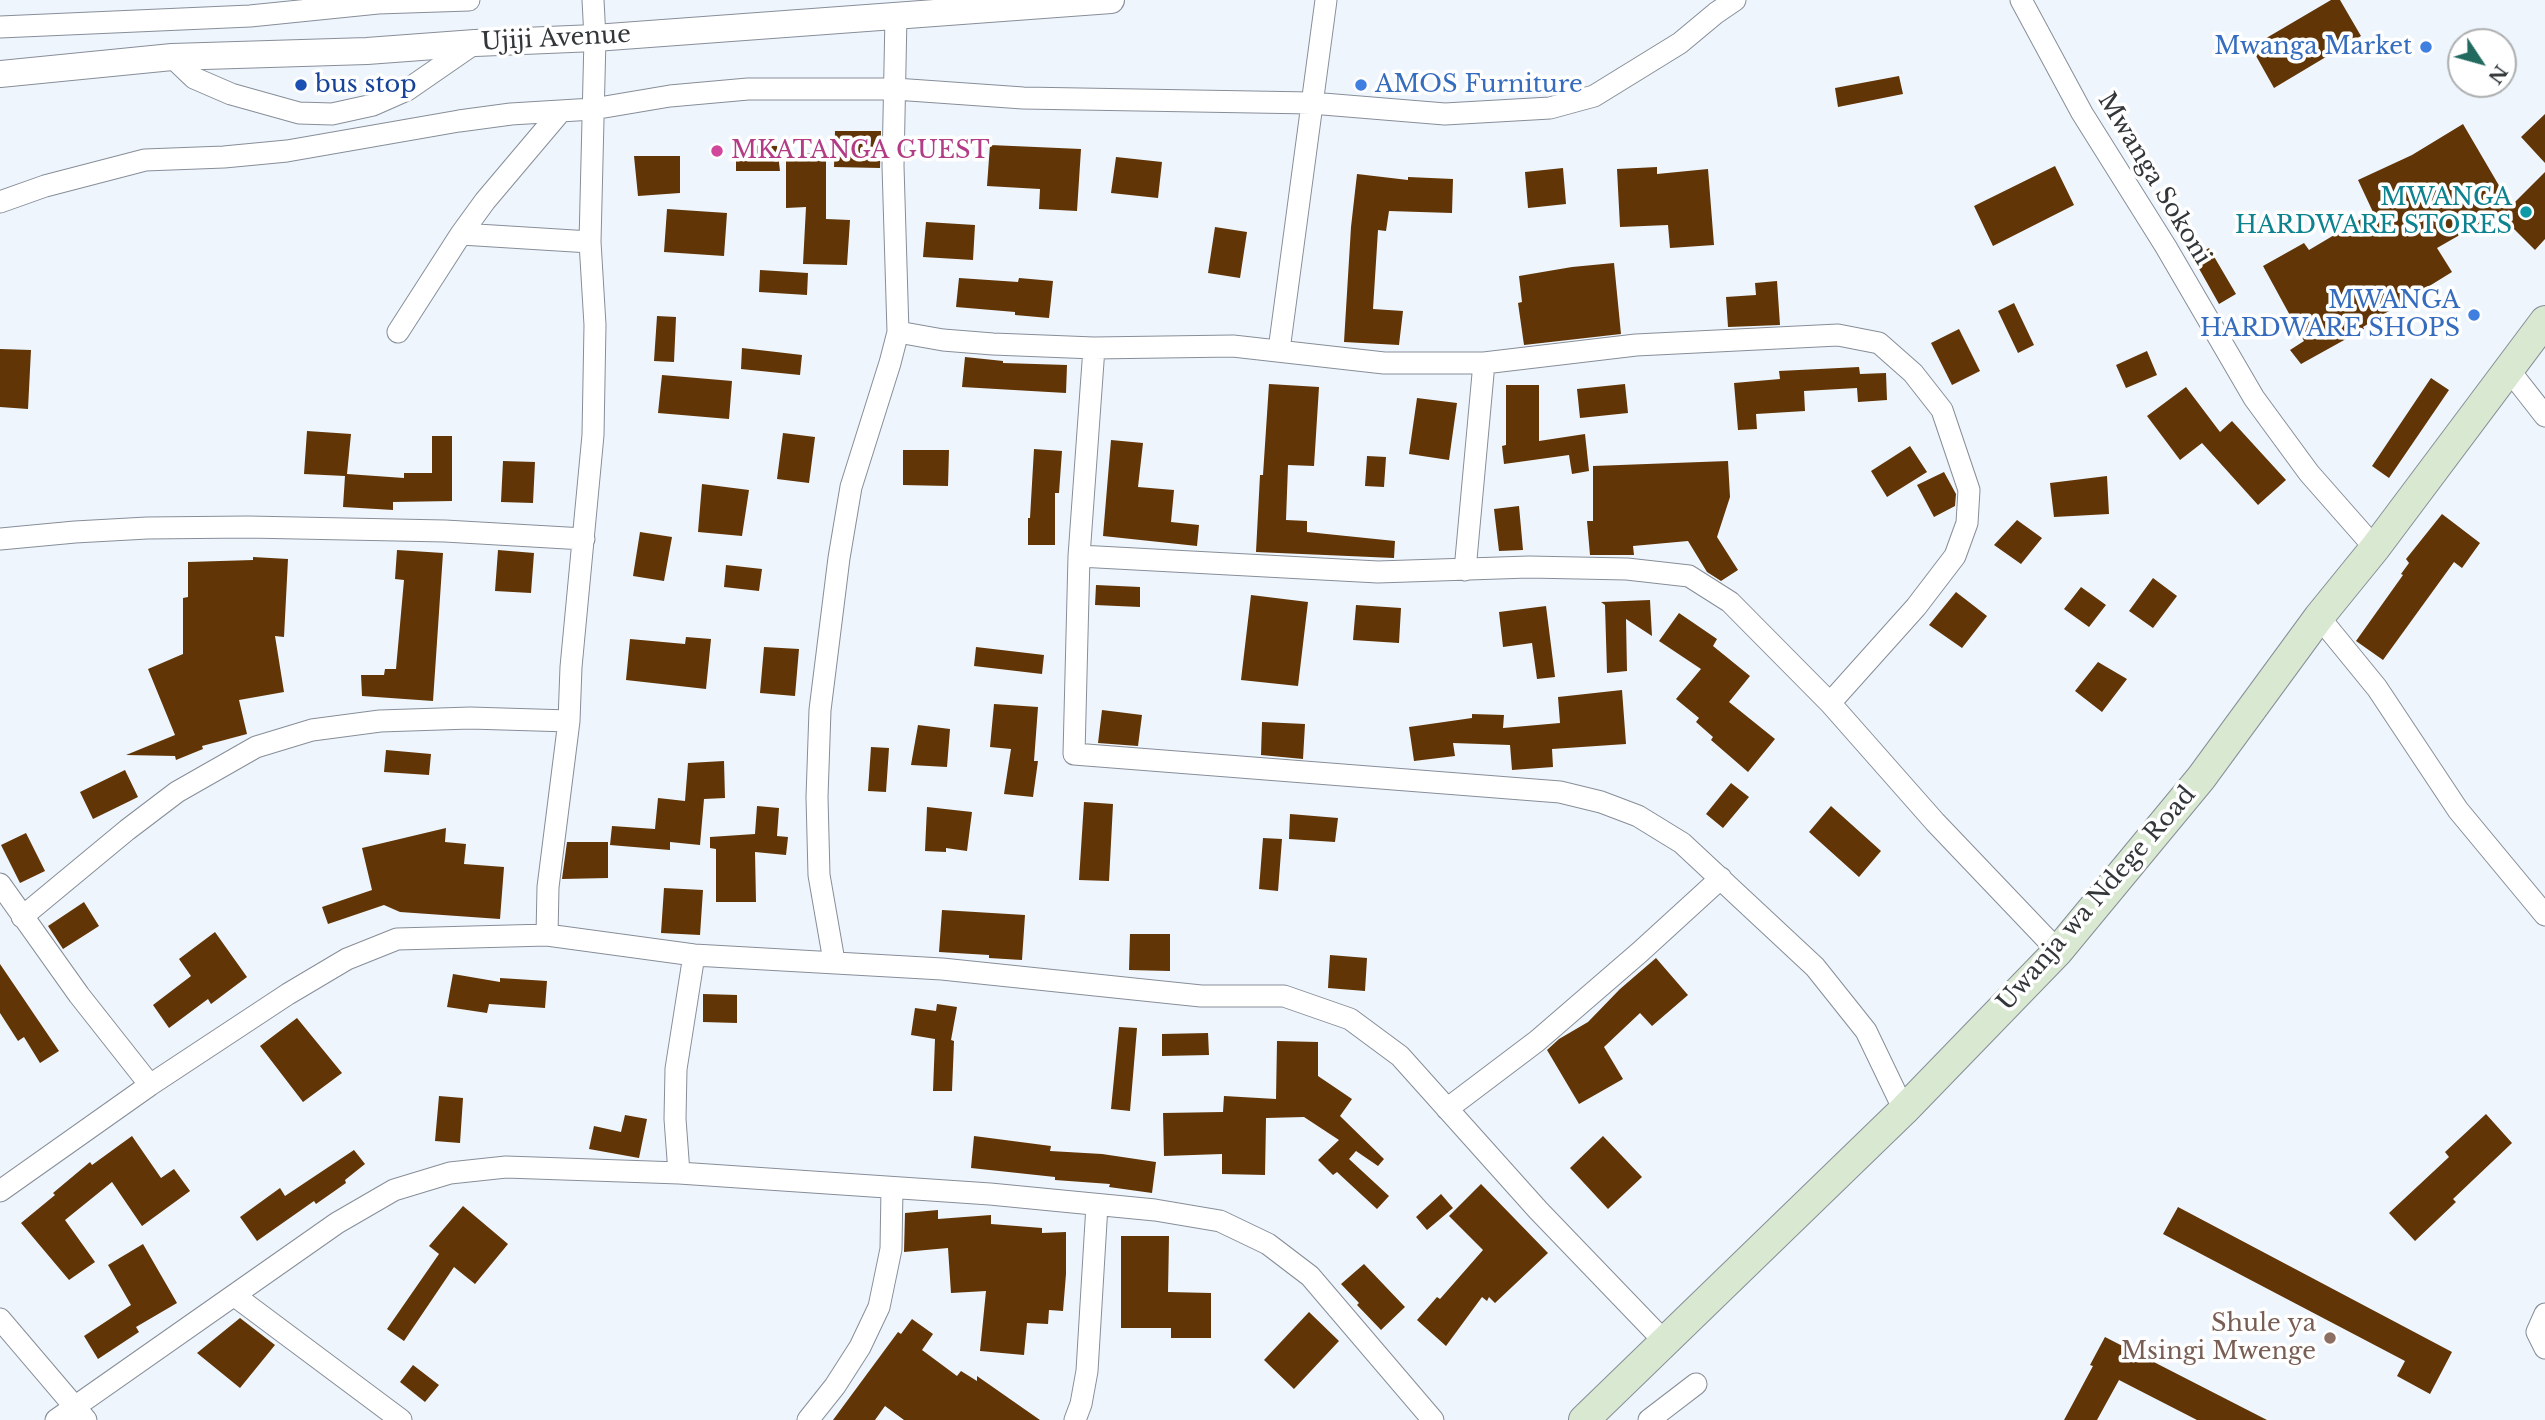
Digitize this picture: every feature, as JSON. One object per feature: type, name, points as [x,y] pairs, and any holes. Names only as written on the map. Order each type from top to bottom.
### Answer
[{"type":"main road","name":"Uwanja wa Ndege Road","points":[[1584,1420],[1904,1110],[2058,951],[2201,779],[2319,617],[2375,548],[2545,321]]},
{"type":"street","points":[[0,27],[250,16],[378,3],[469,0]]},
{"type":"street","points":[[547,935],[548,887],[569,721],[594,380],[595,325],[590,242],[595,38],[593,0]]},
{"type":"street","name":"Ujiji Avenue","points":[[0,74],[172,57],[367,51],[595,38],[1111,0]]},
{"type":"street","points":[[1279,350],[1326,0]]},
{"type":"street","points":[[0,202],[45,186],[145,160],[287,151],[459,121],[511,114],[593,109],[670,96],[735,90],[895,89],[1023,98],[1311,103],[1445,114],[1550,108],[1594,96],[1680,43],[1735,0]]},
{"type":"street","name":"Mwanga Sokoni","points":[[2021,0],[2082,113],[2166,247],[2254,398],[2309,473],[2375,548]]},
{"type":"street","points":[[834,961],[819,875],[817,797],[820,710],[839,558],[851,487],[898,332],[893,166],[896,16]]},
{"type":"street","points":[[172,57],[194,78],[231,94],[299,113],[332,114],[373,105],[407,90],[475,43]]},
{"type":"street","points":[[398,332],[460,234],[561,111]]},
{"type":"street","points":[[460,234],[590,242]]},
{"type":"street","points":[[898,332],[943,340],[993,344],[1094,348],[1194,345],[1279,350],[1384,363],[1484,363],[1636,345],[1838,335],[1879,343],[1913,373],[1942,410],[1969,490],[1967,523],[1955,556],[1916,607],[1830,703]]},
{"type":"street","points":[[1094,348],[1079,556],[1074,754],[1560,792],[1601,802],[1638,816],[1682,843],[1815,967],[1866,1031],[1904,1110]]},
{"type":"street","points":[[1465,570],[1484,363]]},
{"type":"street","points":[[2509,370],[2545,416]]},
{"type":"street","points":[[0,540],[135,528],[248,527],[445,531],[584,539]]},
{"type":"street","points":[[1079,556],[1378,572],[1529,567],[1627,569],[1689,576],[1730,602],[1830,703],[1935,822],[2058,951]]},
{"type":"street","points":[[2319,617],[2377,688],[2458,810],[2545,915]]},
{"type":"street","points":[[22,917],[167,800],[256,747],[312,730],[380,721],[470,718],[569,721]]},
{"type":"street","points":[[1447,1109],[1537,1041],[1721,878]]},
{"type":"street","points":[[0,884],[79,995],[150,1085]]},
{"type":"street","points":[[0,1191],[150,1085],[288,993],[347,959],[397,939],[547,935],[694,955],[942,969],[1201,996],[1284,996],[1350,1019],[1400,1056],[1538,1210],[1664,1342]]},
{"type":"street","points":[[679,1173],[674,1119],[676,1069],[694,955]]},
{"type":"street","points":[[56,1420],[80,1413],[337,1223],[394,1190],[450,1173],[506,1167],[679,1173],[892,1188],[1155,1210],[1220,1221],[1268,1244],[1310,1276],[1433,1420]]},
{"type":"street","points":[[808,1420],[835,1386],[879,1307],[891,1250],[892,1188]]},
{"type":"street","points":[[1075,1420],[1087,1371],[1097,1205]]},
{"type":"street","points":[[235,1296],[401,1420]]},
{"type":"street","points":[[2545,1314],[2539,1322],[2537,1332],[2545,1348]]},
{"type":"street","points":[[0,1319],[80,1413]]},
{"type":"street","points":[[1650,1420],[1696,1384]]},
{"type":"building","points":[[2331,0],[2340,0],[2361,36],[2274,88],[2251,47]]},
{"type":"building","points":[[1899,76],[1903,94],[1838,107],[1835,88]]},
{"type":"building","points":[[2545,114],[2545,163],[2521,137]]},
{"type":"building","points":[[2463,124],[2511,206],[2545,172],[2545,239],[2535,250],[2498,213],[2437,248],[2452,272],[2363,327],[2364,329],[2301,364],[2290,350],[2304,341],[2263,266],[2304,243],[2309,250],[2373,212],[2358,180],[2412,155]]},
{"type":"building","points":[[835,131],[881,131],[880,168],[834,167]]},
{"type":"building","points":[[736,145],[777,146],[780,171],[736,171]]},
{"type":"building","points":[[990,145],[1081,149],[1077,211],[1039,209],[1040,189],[987,186]]},
{"type":"building","points":[[826,152],[826,219],[850,220],[847,265],[803,264],[806,207],[786,208],[786,155]]},
{"type":"building","points":[[634,156],[680,156],[680,193],[638,196]]},
{"type":"building","points":[[1116,157],[1162,162],[1158,198],[1111,193]]},
{"type":"building","points":[[2055,166],[2074,205],[1993,246],[1974,206]]},
{"type":"building","points":[[1657,167],[1657,174],[1708,169],[1714,245],[1670,248],[1668,225],[1620,227],[1617,169]]},
{"type":"building","points":[[1563,168],[1566,204],[1528,208],[1525,172]]},
{"type":"building","points":[[1357,174],[1408,180],[1408,177],[1453,179],[1452,213],[1389,211],[1386,231],[1378,230],[1373,309],[1403,311],[1399,345],[1344,342]]},
{"type":"building","points":[[667,209],[727,213],[724,256],[664,252]]},
{"type":"building","points":[[926,222],[975,225],[973,260],[923,257]]},
{"type":"building","points":[[1215,227],[1247,232],[1240,278],[1208,273]]},
{"type":"building","points":[[2209,248],[2236,294],[2219,304],[2193,258]]},
{"type":"building","points":[[1614,263],[1621,334],[1524,345],[1518,303],[1522,302],[1519,276]]},
{"type":"building","points":[[760,270],[808,273],[807,295],[759,292]]},
{"type":"building","points":[[959,278],[1018,282],[1019,278],[1053,281],[1049,318],[956,307]]},
{"type":"building","points":[[1777,281],[1780,325],[1728,327],[1726,297],[1756,295],[1755,283]]},
{"type":"building","points":[[2014,303],[2034,345],[2018,353],[1998,311]]},
{"type":"building","points":[[657,316],[676,317],[674,362],[654,361]]},
{"type":"building","points":[[1959,329],[1980,371],[1952,385],[1931,343]]},
{"type":"building","points":[[742,348],[802,355],[800,375],[741,369]]},
{"type":"building","points":[[0,349],[31,350],[28,409],[0,407]]},
{"type":"building","points":[[2147,351],[2157,375],[2126,388],[2116,365]]},
{"type":"building","points":[[965,357],[1003,363],[1067,365],[1066,393],[962,387]]},
{"type":"building","points":[[1859,367],[1860,374],[1886,373],[1887,400],[1858,402],[1857,388],[1804,391],[1805,411],[1756,414],[1757,429],[1738,430],[1734,383],[1780,379],[1779,371]]},
{"type":"building","points":[[662,375],[732,381],[729,419],[658,413]]},
{"type":"building","points":[[2431,378],[2449,390],[2389,478],[2372,466]]},
{"type":"building","points":[[1269,384],[1319,387],[1314,466],[1288,465],[1286,520],[1307,521],[1307,532],[1395,541],[1394,558],[1256,552]]},
{"type":"building","points":[[1625,384],[1628,413],[1580,418],[1577,389]]},
{"type":"building","points":[[1506,385],[1539,385],[1539,441],[1585,434],[1589,471],[1572,474],[1569,455],[1504,464],[1502,446],[1506,445]]},
{"type":"building","points":[[2186,387],[2220,432],[2232,421],[2286,480],[2258,505],[2202,443],[2180,460],[2147,416]]},
{"type":"building","points":[[1417,398],[1457,403],[1449,460],[1409,454]]},
{"type":"building","points":[[307,431],[351,434],[347,474],[404,478],[404,473],[432,473],[432,436],[452,436],[452,501],[393,502],[393,510],[343,507],[345,476],[304,474]]},
{"type":"building","points":[[783,433],[815,437],[809,483],[777,479]]},
{"type":"building","points":[[1111,440],[1143,443],[1138,487],[1174,490],[1171,522],[1199,525],[1197,546],[1103,536]]},
{"type":"building","points":[[1910,446],[1927,472],[1887,497],[1871,471]]},
{"type":"building","points":[[1034,449],[1062,451],[1059,493],[1055,493],[1055,545],[1028,545]]},
{"type":"building","points":[[903,450],[949,450],[948,486],[903,485]]},
{"type":"building","points":[[1367,456],[1386,457],[1384,487],[1365,486]]},
{"type":"building","points":[[503,461],[535,462],[533,503],[501,502]]},
{"type":"building","points":[[1728,461],[1730,497],[1717,537],[1738,570],[1721,581],[1707,572],[1688,541],[1633,546],[1634,555],[1590,555],[1587,521],[1593,521],[1593,466]]},
{"type":"building","points":[[1944,472],[1956,494],[1955,506],[1934,517],[1917,485]]},
{"type":"building","points":[[2107,476],[2109,514],[2054,517],[2050,483]]},
{"type":"building","points":[[702,484],[749,490],[742,536],[698,532]]},
{"type":"building","points":[[1519,506],[1523,550],[1499,551],[1494,509]]},
{"type":"building","points":[[2442,514],[2480,543],[2462,568],[2454,562],[2383,660],[2356,641],[2403,575],[2401,574],[2409,563],[2406,559]]},
{"type":"building","points":[[2017,520],[2042,538],[2021,564],[1994,545]]},
{"type":"building","points":[[640,532],[672,537],[664,581],[633,576]]},
{"type":"building","points":[[397,550],[443,553],[433,701],[362,696],[361,675],[384,675],[385,669],[396,669],[404,580],[395,579]]},
{"type":"building","points":[[498,550],[534,553],[531,593],[495,591]]},
{"type":"building","points":[[253,557],[288,559],[284,637],[275,636],[284,692],[239,700],[247,734],[202,746],[203,749],[176,760],[175,756],[126,755],[175,735],[148,669],[183,654],[183,598],[188,597],[188,562],[253,560]]},
{"type":"building","points":[[726,565],[762,569],[759,591],[724,587]]},
{"type":"building","points":[[2153,578],[2177,596],[2153,628],[2129,611]]},
{"type":"building","points":[[1096,585],[1140,587],[1140,607],[1095,605]]},
{"type":"building","points":[[2081,587],[2106,605],[2089,627],[2064,609]]},
{"type":"building","points":[[1956,592],[1987,616],[1962,648],[1929,625]]},
{"type":"building","points":[[1251,595],[1308,602],[1298,686],[1241,680]]},
{"type":"building","points":[[1650,600],[1652,636],[1626,619],[1627,671],[1607,673],[1605,605],[1601,602]]},
{"type":"building","points":[[1356,605],[1401,608],[1399,643],[1353,640]]},
{"type":"building","points":[[1546,606],[1555,677],[1537,679],[1532,643],[1503,647],[1499,612]]},
{"type":"building","points":[[1679,613],[1717,639],[1713,646],[1750,676],[1729,702],[1775,739],[1748,772],[1711,740],[1713,737],[1696,722],[1699,718],[1676,699],[1701,669],[1659,641]]},
{"type":"building","points":[[686,637],[711,639],[706,689],[626,680],[630,639],[685,644]]},
{"type":"building","points":[[764,647],[799,649],[795,696],[760,693]]},
{"type":"building","points":[[976,647],[1044,655],[1042,674],[974,666]]},
{"type":"building","points":[[2098,662],[2127,679],[2102,712],[2075,691]]},
{"type":"building","points":[[1622,690],[1626,744],[1552,749],[1553,767],[1512,770],[1510,745],[1453,743],[1455,756],[1414,761],[1409,727],[1472,718],[1472,714],[1504,715],[1503,728],[1560,723],[1558,697]]},
{"type":"building","points":[[994,704],[1038,707],[1034,761],[1038,761],[1033,797],[1004,794],[1011,749],[990,747]]},
{"type":"building","points":[[1102,710],[1142,715],[1138,746],[1098,743]]},
{"type":"building","points":[[1262,722],[1305,724],[1303,759],[1261,755]]},
{"type":"building","points":[[918,725],[950,729],[947,767],[911,765]]},
{"type":"building","points":[[871,747],[889,748],[886,792],[868,791]]},
{"type":"building","points":[[386,750],[431,754],[429,775],[384,772]]},
{"type":"building","points":[[724,761],[725,798],[704,799],[700,845],[670,842],[670,850],[610,845],[612,826],[655,829],[658,798],[685,801],[688,763]]},
{"type":"building","points":[[125,770],[138,797],[93,819],[80,792]]},
{"type":"building","points":[[1731,783],[1749,797],[1723,828],[1706,814]]},
{"type":"building","points":[[1084,802],[1113,804],[1109,881],[1079,880]]},
{"type":"building","points":[[757,806],[779,808],[777,836],[788,837],[786,855],[755,852],[756,902],[716,902],[716,849],[710,848],[710,837],[755,834]]},
{"type":"building","points":[[1831,806],[1881,851],[1859,877],[1809,832]]},
{"type":"building","points":[[927,807],[972,812],[967,851],[946,848],[946,852],[925,851]]},
{"type":"building","points":[[1290,814],[1338,818],[1335,842],[1289,839]]},
{"type":"building","points":[[446,828],[445,842],[466,844],[464,864],[504,867],[500,919],[400,912],[384,905],[328,924],[322,907],[372,890],[362,848]]},
{"type":"building","points":[[26,833],[45,871],[20,883],[1,845]]},
{"type":"building","points":[[1263,838],[1282,839],[1278,891],[1259,889]]},
{"type":"building","points":[[567,842],[608,842],[608,878],[562,879]]},
{"type":"building","points":[[664,888],[703,890],[700,935],[661,933]]},
{"type":"building","points":[[84,902],[99,926],[63,949],[48,926]]},
{"type":"building","points":[[942,910],[1025,915],[1022,960],[939,952]]},
{"type":"building","points":[[215,932],[247,977],[211,1004],[208,999],[169,1028],[153,1005],[191,976],[179,959]]},
{"type":"building","points":[[1130,934],[1170,934],[1170,971],[1129,970]]},
{"type":"building","points":[[1330,955],[1367,958],[1365,991],[1328,988]]},
{"type":"building","points":[[1656,958],[1688,995],[1652,1026],[1640,1013],[1604,1047],[1623,1079],[1579,1104],[1547,1050],[1559,1039],[1588,1022]]},
{"type":"building","points":[[0,964],[59,1051],[40,1063],[24,1037],[18,1041],[0,1013]]},
{"type":"building","points":[[453,974],[500,982],[500,978],[547,981],[545,1008],[489,1004],[487,1013],[447,1007]]},
{"type":"building","points":[[703,994],[737,995],[737,1023],[703,1022]]},
{"type":"building","points":[[937,1004],[957,1007],[951,1040],[954,1041],[952,1091],[933,1091],[935,1039],[911,1035],[915,1008],[936,1011]]},
{"type":"building","points":[[297,1018],[342,1073],[303,1102],[260,1046]]},
{"type":"building","points":[[1119,1027],[1137,1028],[1130,1111],[1111,1109]]},
{"type":"building","points":[[1208,1033],[1209,1055],[1162,1056],[1162,1034]]},
{"type":"building","points":[[1277,1041],[1318,1042],[1318,1076],[1352,1099],[1340,1116],[1384,1159],[1378,1166],[1356,1151],[1349,1159],[1389,1196],[1377,1209],[1337,1172],[1333,1175],[1318,1160],[1339,1140],[1304,1117],[1266,1118],[1265,1175],[1222,1174],[1222,1154],[1164,1156],[1163,1113],[1223,1112],[1224,1096],[1276,1099]]},
{"type":"building","points":[[439,1096],[463,1098],[460,1143],[435,1141]]},
{"type":"building","points":[[2486,1114],[2512,1143],[2453,1199],[2456,1202],[2415,1241],[2389,1213],[2449,1157],[2445,1152]]},
{"type":"building","points":[[625,1115],[647,1119],[639,1158],[589,1149],[594,1126],[621,1132]]},
{"type":"building","points":[[132,1136],[161,1178],[174,1169],[190,1191],[142,1226],[112,1182],[65,1220],[95,1262],[69,1280],[21,1223],[90,1162],[92,1165]]},
{"type":"building","points":[[974,1136],[1051,1146],[1050,1151],[1102,1154],[1156,1162],[1152,1193],[1109,1187],[1110,1184],[1055,1180],[1055,1177],[971,1168]]},
{"type":"building","points":[[1603,1136],[1642,1177],[1608,1209],[1570,1168]]},
{"type":"building","points":[[354,1150],[365,1164],[345,1180],[346,1183],[316,1204],[314,1201],[257,1241],[240,1217],[280,1188],[285,1196]]},
{"type":"building","points":[[1481,1184],[1548,1253],[1495,1303],[1489,1297],[1487,1301],[1482,1297],[1446,1346],[1417,1320],[1437,1297],[1440,1299],[1483,1250],[1449,1216]]},
{"type":"building","points":[[1441,1194],[1453,1208],[1427,1230],[1416,1217]]},
{"type":"building","points":[[463,1206],[508,1244],[475,1284],[454,1267],[404,1341],[387,1329],[439,1254],[429,1246]]},
{"type":"building","points":[[2178,1207],[2452,1352],[2430,1394],[2397,1376],[2405,1361],[2163,1234]]},
{"type":"building","points":[[938,1210],[938,1219],[991,1215],[991,1224],[1042,1228],[1042,1233],[1066,1232],[1063,1311],[1049,1310],[1048,1324],[1027,1323],[1024,1355],[980,1351],[986,1291],[951,1293],[948,1248],[904,1252],[905,1213]]},
{"type":"building","points":[[1121,1236],[1169,1236],[1168,1292],[1211,1293],[1211,1338],[1171,1338],[1171,1328],[1121,1328]]},
{"type":"building","points":[[143,1244],[177,1303],[136,1327],[139,1332],[98,1359],[84,1336],[131,1305],[108,1265]]},
{"type":"building","points":[[1364,1264],[1405,1307],[1381,1330],[1341,1284]]},
{"type":"building","points":[[1309,1312],[1339,1341],[1294,1389],[1264,1360]]},
{"type":"building","points":[[240,1318],[275,1345],[240,1388],[197,1353]]},
{"type":"building","points":[[912,1319],[933,1334],[922,1350],[957,1376],[961,1371],[977,1381],[977,1376],[1040,1420],[904,1420],[885,1406],[875,1420],[833,1420],[898,1332],[901,1334]]},
{"type":"building","points":[[2105,1337],[2267,1420],[2197,1420],[2119,1380],[2097,1420],[2064,1420]]},
{"type":"building","points":[[413,1365],[439,1385],[425,1402],[400,1382]]},
{"type":"place","name":"Mwanga Market","points":[[2426,47]]},
{"type":"place","name":"bus stop","points":[[301,85]]},
{"type":"place","name":"AMOS Furniture","points":[[1361,85]]},
{"type":"place","name":"MKATANGA GUEST","points":[[717,151]]},
{"type":"place","name":"MWANGA HARDWARE STORES","points":[[2526,212]]},
{"type":"place","name":"MWANGA HARDWARE SHOPS","points":[[2474,315]]},
{"type":"place","name":"Shule ya Msingi Mwenge","points":[[2330,1338]]}]
